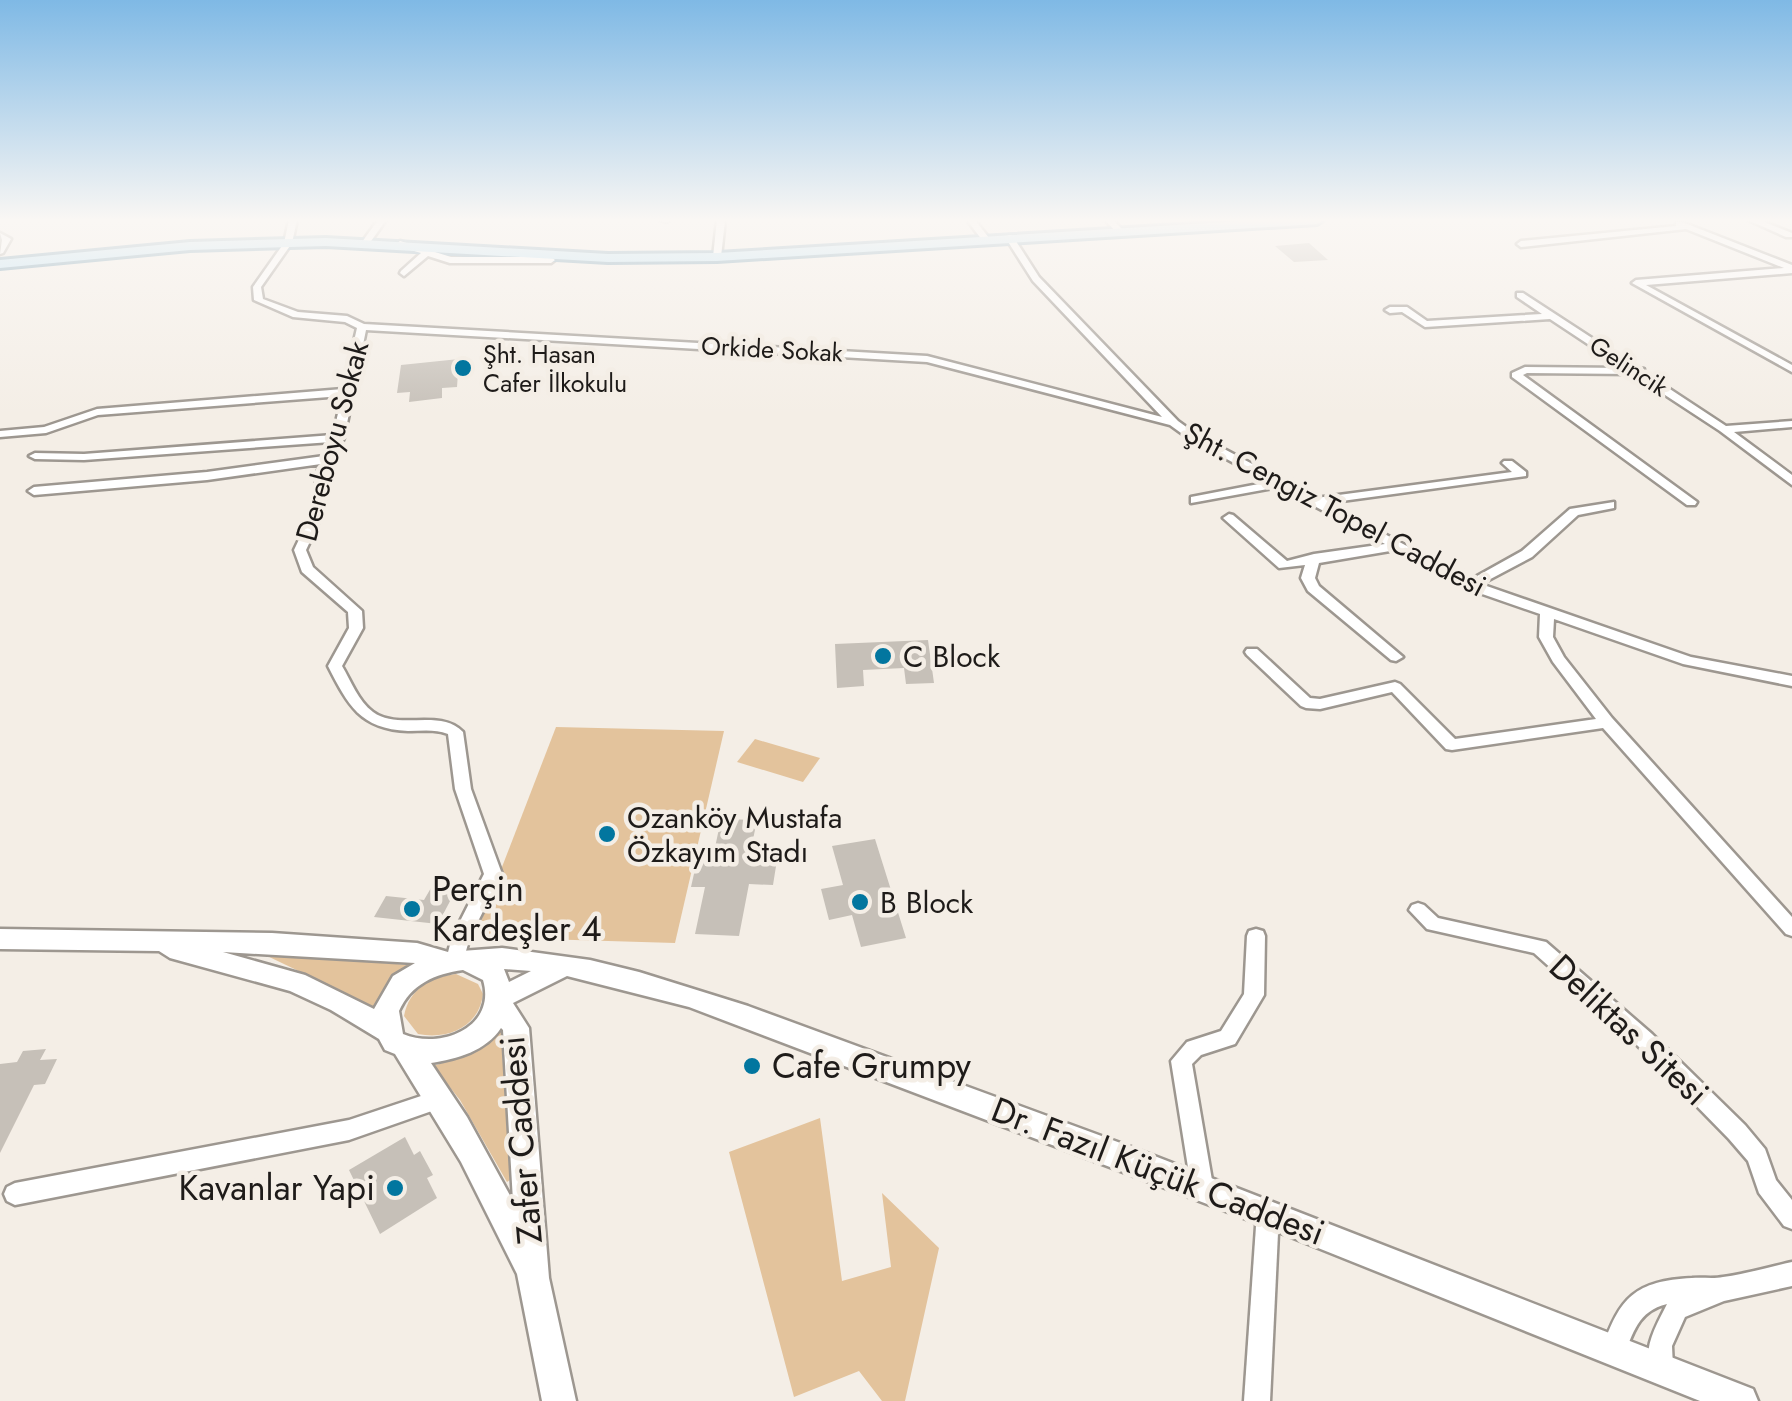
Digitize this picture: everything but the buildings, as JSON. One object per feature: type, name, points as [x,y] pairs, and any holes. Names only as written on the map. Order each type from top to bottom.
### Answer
[{"type":"street","name":"Dereboyu Sokak","points":[[258,285],[260,300],[296,315],[347,319],[362,327],[318,512],[300,550],[307,569],[355,611],[356,628],[334,666],[350,695],[375,723],[446,726],[455,732],[463,789],[493,874],[461,937],[458,961]]},
{"type":"street","name":"Şht. Cengiz Topel Caddesi","points":[[1042,285],[1174,423],[1470,585],[1688,661],[1787,680]]},
{"type":"street","points":[[1640,285],[1792,369]]},
{"type":"street","name":"Gelincik","points":[[1520,296],[1640,371],[1792,481]]},
{"type":"street","points":[[1390,310],[1404,309],[1425,324],[1552,316]]},
{"type":"street","name":"Orkide Sokak","points":[[362,327],[927,359],[1174,423]]},
{"type":"street","points":[[1640,371],[1525,370],[1516,375],[1692,502]]},
{"type":"street","points":[[0,434],[46,430],[98,412],[348,392]]},
{"type":"street","points":[[1724,429],[1792,424]]},
{"type":"street","points":[[35,456],[84,457],[338,438]]},
{"type":"street","points":[[34,491],[207,476],[329,459]]},
{"type":"street","points":[[1317,501],[1522,474],[1508,463]]},
{"type":"street","points":[[1195,500],[1283,483]]},
{"type":"street","points":[[1470,585],[1528,554],[1574,512],[1610,505]]},
{"type":"street","points":[[1229,518],[1276,562],[1398,546]]},
{"type":"street","points":[[1314,558],[1308,578],[1313,588],[1396,657]]},
{"type":"street","points":[[1547,614],[1546,637],[1558,659],[1607,722],[1792,929]]},
{"type":"street","points":[[1252,652],[1306,703],[1320,704],[1395,687],[1452,745],[1607,722]]},
{"type":"street","points":[[1787,680],[1792,696]]},
{"type":"street","name":"Deliktas Sitesi","points":[[1418,910],[1433,924],[1540,947],[1645,1040],[1737,1132],[1757,1156],[1768,1186],[1792,1218]]},
{"type":"street","points":[[1202,1186],[1182,1062],[1194,1048],[1228,1038],[1254,994],[1256,936]]},
{"type":"street","name":"Dr. Fazıl Küçük Caddesi","points":[[0,938],[288,944],[417,953],[458,961],[501,959],[566,966],[774,1028],[1202,1186],[1741,1401]]},
{"type":"street","name":"Dr. Fazıl Küçük Caddesi","points":[[148,942],[296,982],[340,1002],[396,1040]]},
{"type":"street","points":[[501,1001],[494,974],[458,961],[412,976],[398,988],[384,1016],[396,1040],[443,1052],[480,1034],[501,1001],[566,966]]},
{"type":"street","name":"Zafer Caddesi","points":[[501,1001],[516,1028],[532,1278],[558,1401]]},
{"type":"street","name":"Zafer Caddesi","points":[[396,1040],[442,1098],[488,1177],[532,1278]]},
{"type":"street","points":[[15,1194],[349,1130],[442,1098]]},
{"type":"street","points":[[1257,1401],[1268,1212]]},
{"type":"street","points":[[1660,1368],[1660,1346],[1678,1309],[1723,1290],[1792,1274]]},
{"type":"street","points":[[1614,1349],[1621,1323],[1638,1301],[1670,1290],[1723,1290]]},
{"type":"shaded area","name":"Ozanköy Mustafa Özkayım Stadı","points":[[556,727],[724,731],[675,943],[475,937]]},
{"type":"shaded area","points":[[755,739],[820,758],[803,782],[737,762]]},
{"type":"shaded area","points":[[263,954],[410,965],[382,992],[374,1007]]},
{"type":"shaded area","points":[[456,974],[478,984],[483,994],[475,1015],[451,1033],[418,1034],[404,1016],[411,998],[429,981]]},
{"type":"shaded area","points":[[501,1031],[510,1180],[507,1182],[460,1100],[433,1066],[465,1056]]},
{"type":"shaded area","points":[[820,1118],[842,1281],[891,1267],[882,1193],[939,1248],[905,1401],[882,1401],[859,1371],[794,1397],[729,1152]]},
{"type":"place","name":"Şht. Hasan Cafer İlkokulu","points":[[463,368]]},
{"type":"place","name":"C Block","points":[[883,656]]},
{"type":"place","name":"Ozanköy Mustafa Özkayım Stadı","points":[[607,834]]},
{"type":"place","name":"B Block","points":[[860,902]]},
{"type":"place","name":"Perçin Kardeşler 4","points":[[412,909]]},
{"type":"place","name":"Cafe Grumpy","points":[[752,1066]]},
{"type":"place","name":"Kavanlar Yapi","points":[[395,1188]]}]
